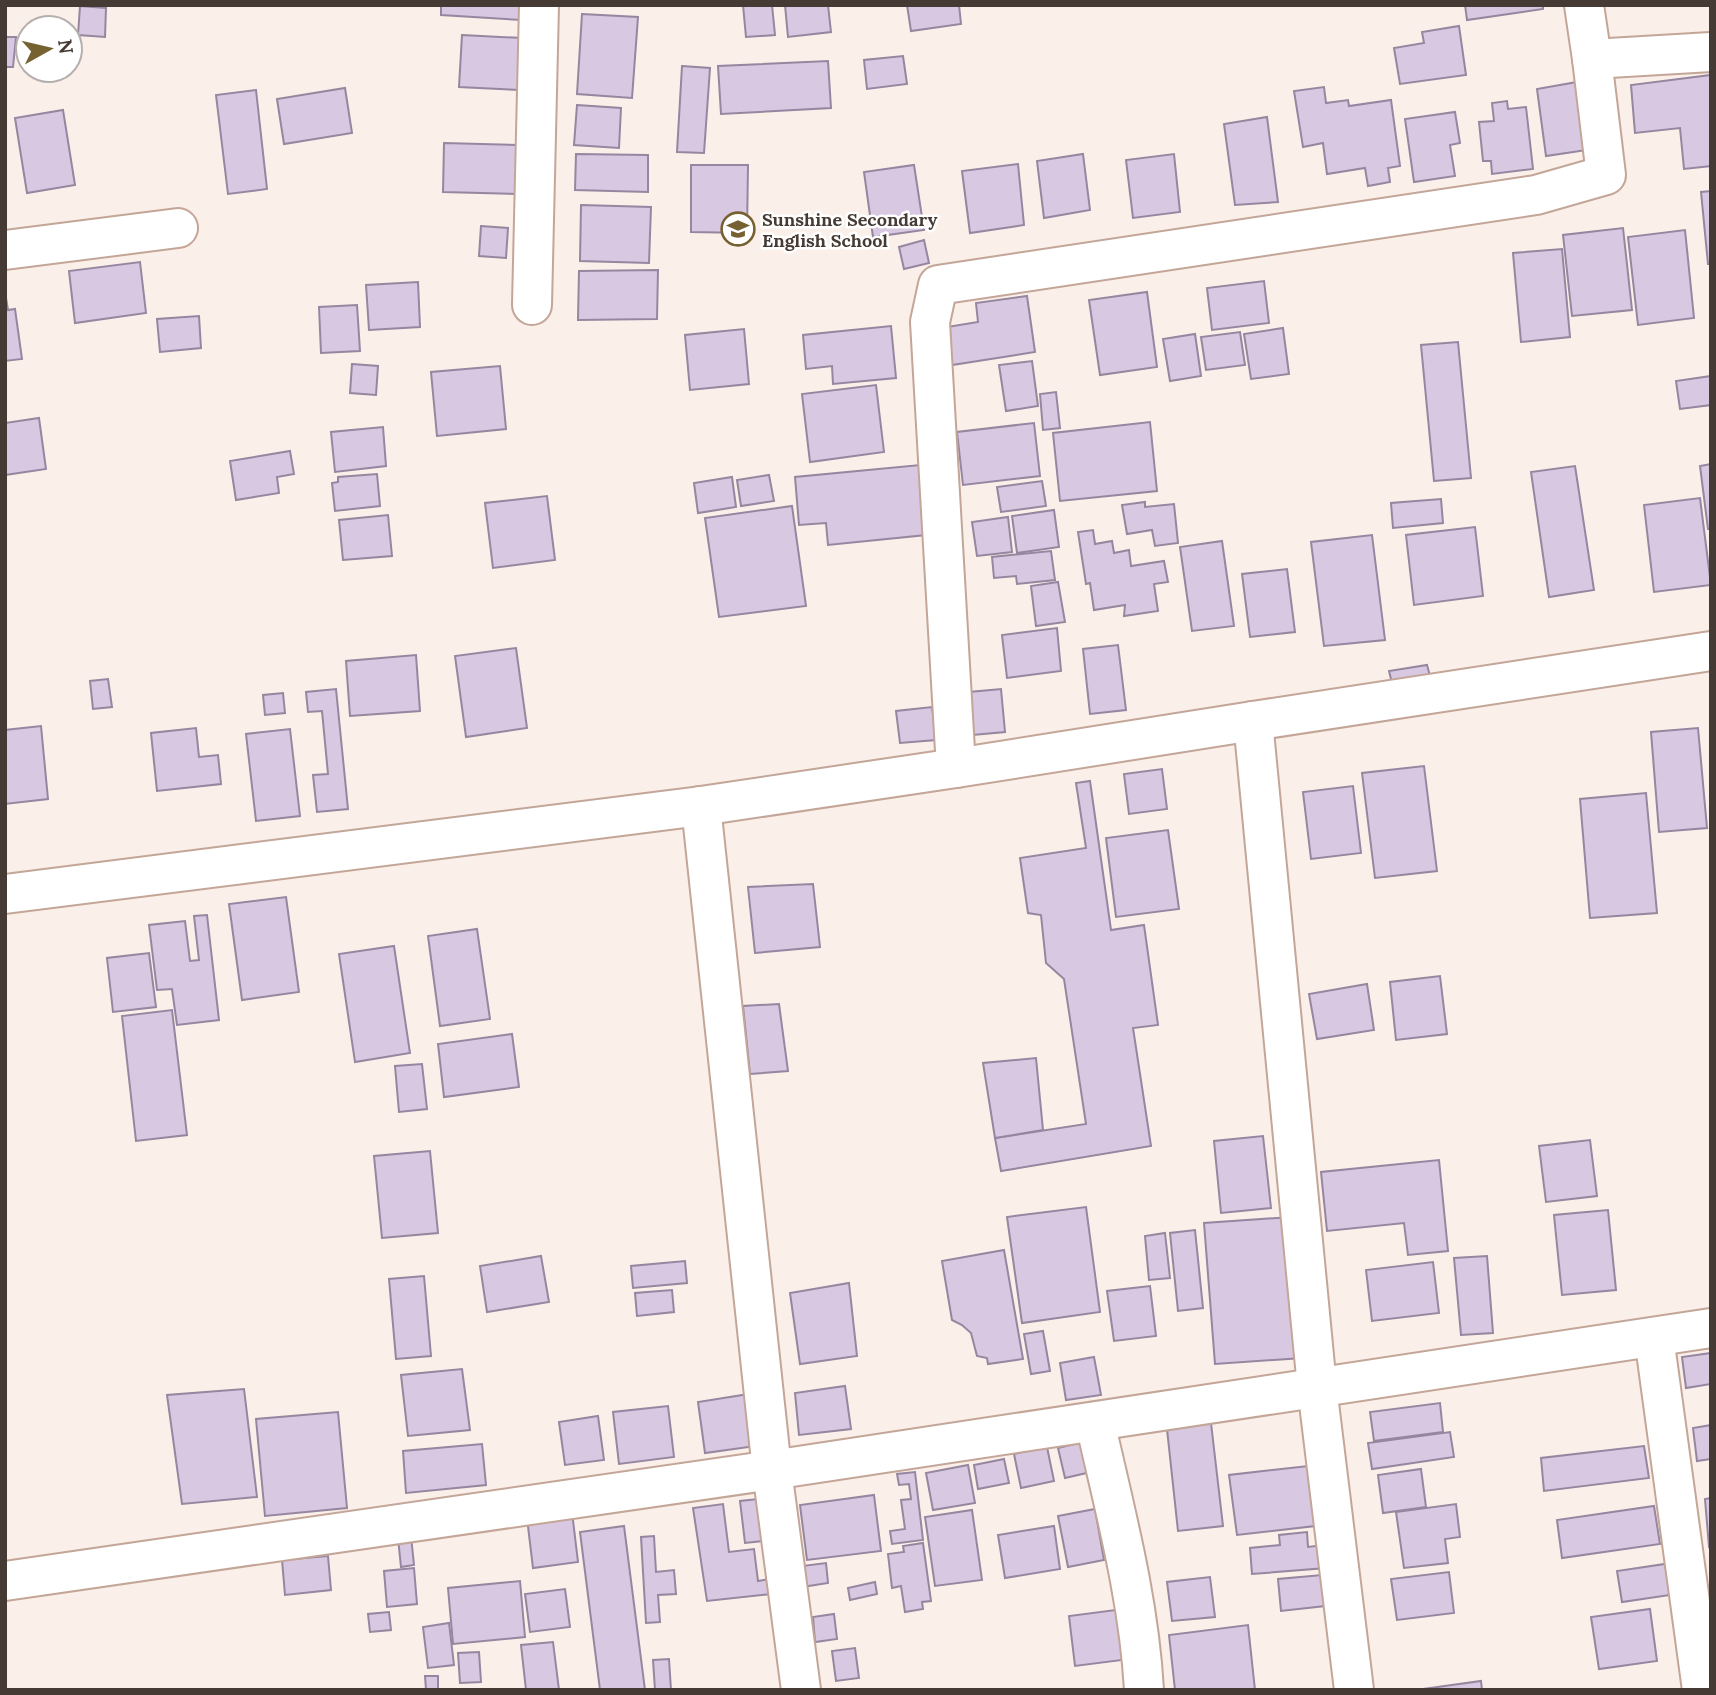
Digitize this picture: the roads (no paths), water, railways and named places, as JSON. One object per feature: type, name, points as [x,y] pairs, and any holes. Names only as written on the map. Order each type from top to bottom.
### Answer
[{"type":"street","points":[[531,305],[539,5]]},
{"type":"street","points":[[956,768],[930,322],[938,285],[1536,195],[1606,175],[1584,5]]},
{"type":"street","points":[[1592,59],[1711,52]]},
{"type":"street","points":[[5,250],[178,228]]},
{"type":"street","points":[[5,894],[701,806],[1711,651]]},
{"type":"street","points":[[1253,721],[1317,1387],[1354,1690]]},
{"type":"street","points":[[701,806],[772,1470],[801,1690]]},
{"type":"street","points":[[5,1581],[772,1470],[1711,1328]]},
{"type":"street","points":[[1654,1337],[1702,1690]]},
{"type":"street","points":[[1094,1422],[1133,1594],[1144,1690]]},
{"type":"place","name":"Sunshine Secondary English School","points":[[738,229]]}]
